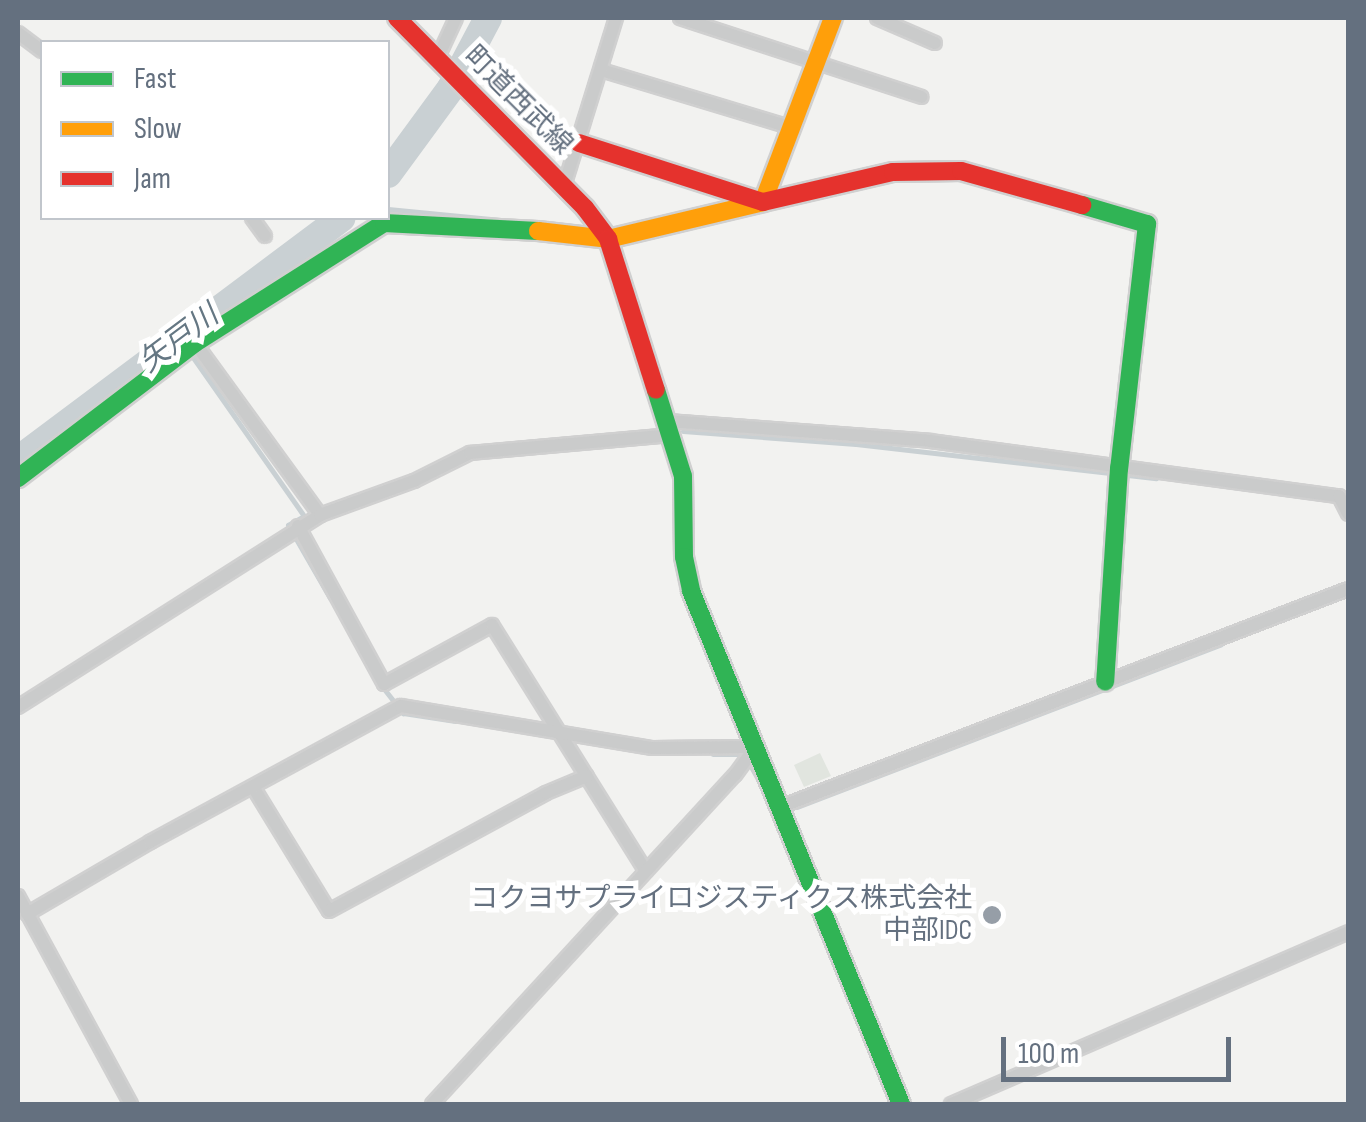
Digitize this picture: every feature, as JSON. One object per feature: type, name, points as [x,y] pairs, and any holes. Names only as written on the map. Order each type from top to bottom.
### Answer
[{"type":"street","name":"町道西武線","points":[[397,18],[561,183],[608,239]]},
{"type":"street","points":[[443,65],[456,18]]},
{"type":"street","points":[[561,183],[579,143],[616,18]]},
{"type":"street","points":[[680,18],[921,97]]},
{"type":"street","points":[[763,202],[814,59],[833,18]]},
{"type":"street","points":[[877,18],[935,43]]},
{"type":"street","points":[[18,33],[40,50]]},
{"type":"street","points":[[601,70],[790,127]]},
{"type":"street","points":[[579,143],[763,202]]},
{"type":"street","points":[[18,478],[195,343],[384,224],[529,230],[608,239],[893,172],[961,171],[1147,224],[1119,468],[1105,682]]},
{"type":"street","points":[[253,220],[265,236]]},
{"type":"street","points":[[608,239],[683,476],[684,558],[691,591],[783,806],[901,1104]]},
{"type":"street","points":[[195,343],[320,515]]},
{"type":"street","points":[[18,707],[298,526],[414,481],[470,453],[669,428],[930,442],[1339,496],[1348,514]]},
{"type":"street","points":[[298,526],[384,684],[492,625],[646,871]]},
{"type":"street","points":[[783,806],[1348,589]]},
{"type":"street","points":[[27,914],[400,706],[653,748],[755,748]]},
{"type":"street","points":[[432,1104],[755,748]]},
{"type":"street","points":[[253,787],[330,912],[546,793],[587,776]]},
{"type":"street","points":[[18,896],[131,1104]]},
{"type":"street","points":[[951,1104],[1348,932]]},
{"type":"shaded area","points":[[820,753],[831,776],[804,787],[794,765]]},
{"type":"waterway","name":"矢戸川","points":[[390,171],[451,88],[488,18]]},
{"type":"waterway","points":[[390,209],[503,220]]},
{"type":"waterway","name":"矢戸川","points":[[18,460],[338,220]]},
{"type":"waterway","points":[[178,336],[304,516],[288,525],[330,598]]},
{"type":"waterway","points":[[683,431],[856,444],[1156,478]]},
{"type":"waterway","points":[[797,807],[1221,644]]},
{"type":"waterway","points":[[381,685],[403,713],[455,721]]},
{"type":"waterway","points":[[713,754],[744,754],[760,783]]},
{"type":"traffic: fast","points":[[1082,205],[1147,224],[1119,468],[1105,682]]},
{"type":"traffic: fast","points":[[18,478],[195,343],[384,223],[538,231]]},
{"type":"traffic: fast","points":[[656,390],[683,476],[684,557],[691,591],[901,1104]]},
{"type":"traffic: slow","points":[[538,231],[608,239],[763,202],[833,18]]},
{"type":"traffic: jam","points":[[397,18],[585,208],[608,239],[656,390]]},
{"type":"traffic: jam","points":[[579,143],[763,202],[893,172],[961,171],[1082,205]]},
{"type":"place","name":"コクヨサプライロジスティクス株式会社 中部IDC","points":[[992,915]]}]
